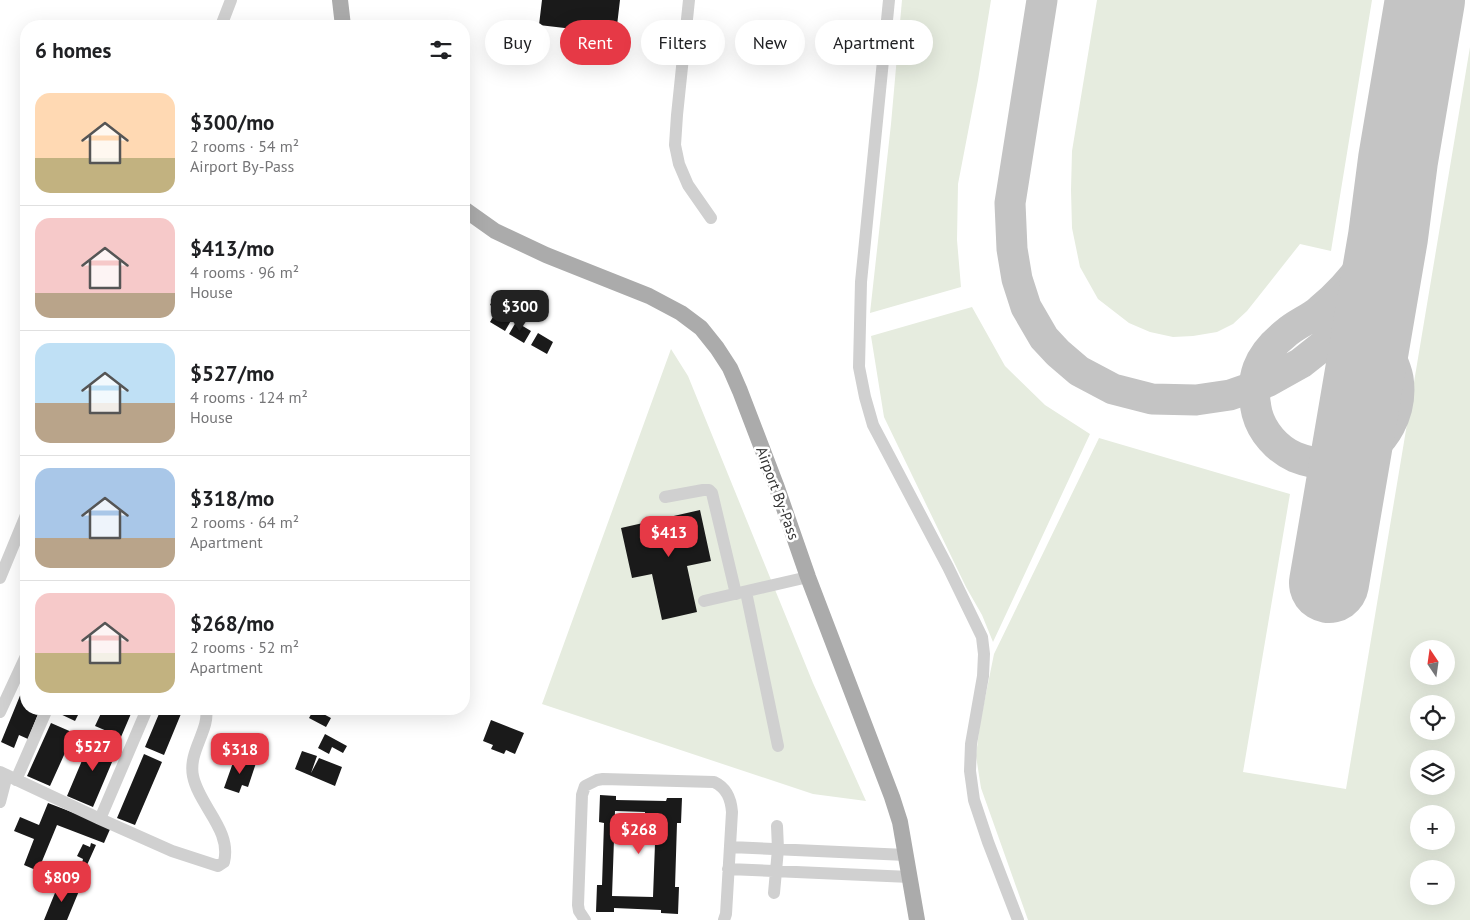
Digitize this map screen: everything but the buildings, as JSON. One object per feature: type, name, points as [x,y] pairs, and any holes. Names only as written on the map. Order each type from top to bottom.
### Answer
[{"type":"main road","points":[[340,0],[342,20]]},
{"type":"main road","name":"Airport By-Pass","points":[[470,213],[495,231],[546,255],[649,296],[681,313],[701,328],[730,368],[776,485],[808,577],[892,797],[900,822],[917,920]]},
{"type":"street","points":[[223,20],[231,0]]},
{"type":"street","points":[[689,0],[675,145],[679,164],[688,185],[711,218]]},
{"type":"street","points":[[889,0],[861,282],[859,367],[873,425],[948,566],[982,637],[984,654],[983,676],[971,744],[970,770],[974,800],[1018,920]]},
{"type":"street","points":[[665,497],[703,490],[709,490],[712,493],[741,593],[778,746]]},
{"type":"street","points":[[0,578],[20,530]]},
{"type":"street","points":[[704,601],[808,577]]},
{"type":"street","points":[[0,712],[20,669]]},
{"type":"street","points":[[0,802],[8,776],[44,715]]},
{"type":"street","points":[[100,820],[144,715]]},
{"type":"street","points":[[8,776],[100,820],[172,851],[218,866],[224,862],[226,844],[196,786],[192,767],[193,756],[206,721],[206,715]]},
{"type":"street","points":[[585,920],[579,911],[578,905],[582,795],[585,786],[590,782],[603,779],[714,782],[726,791],[731,805],[726,914],[724,920]]},
{"type":"street","points":[[774,893],[777,872],[778,826]]},
{"type":"street","points":[[730,847],[906,855]]},
{"type":"street","points":[[836,874],[838,852]]},
{"type":"street","points":[[728,869],[910,877]]},
{"type":"shaded area","points":[[902,0],[991,0],[958,184],[957,240],[961,287],[870,313],[896,65],[933,65],[933,20],[900,20]]},
{"type":"shaded area","points":[[1097,0],[1372,0],[1331,251],[1300,244],[1247,311],[1233,324],[1217,332],[1173,337],[1150,332],[1129,323],[1098,299],[1080,267],[1072,228],[1072,151]]},
{"type":"shaded area","points":[[1470,47],[1470,920],[1028,920],[981,788],[976,756],[980,723],[994,654],[1099,438],[1290,494],[1243,772],[1346,789]]},
{"type":"shaded area","points":[[972,307],[1005,366],[1045,405],[1090,434],[993,642],[982,615],[966,587],[884,417],[871,336]]},
{"type":"shaded area","points":[[671,349],[688,376],[813,683],[866,801],[813,794],[542,704]]},
{"type":"taxiway","points":[[1042,0],[1010,203],[1012,249],[1017,279],[1026,307],[1044,338],[1079,371],[1113,389],[1152,399],[1196,400],[1230,395],[1267,382],[1301,363],[1340,330],[1355,310],[1370,283],[1388,237]]},
{"type":"taxiway","points":[[1381,282],[1383,331],[1386,346],[1397,374],[1399,390],[1398,402],[1390,426],[1375,445],[1354,457],[1318,463],[1288,454],[1276,445],[1266,433],[1259,420],[1254,389],[1258,368],[1262,359],[1276,341],[1333,299],[1366,259],[1379,236],[1391,198],[1398,160]]},
{"type":"runway","points":[[1329,583],[1388,237],[1398,160],[1425,0]]}]
